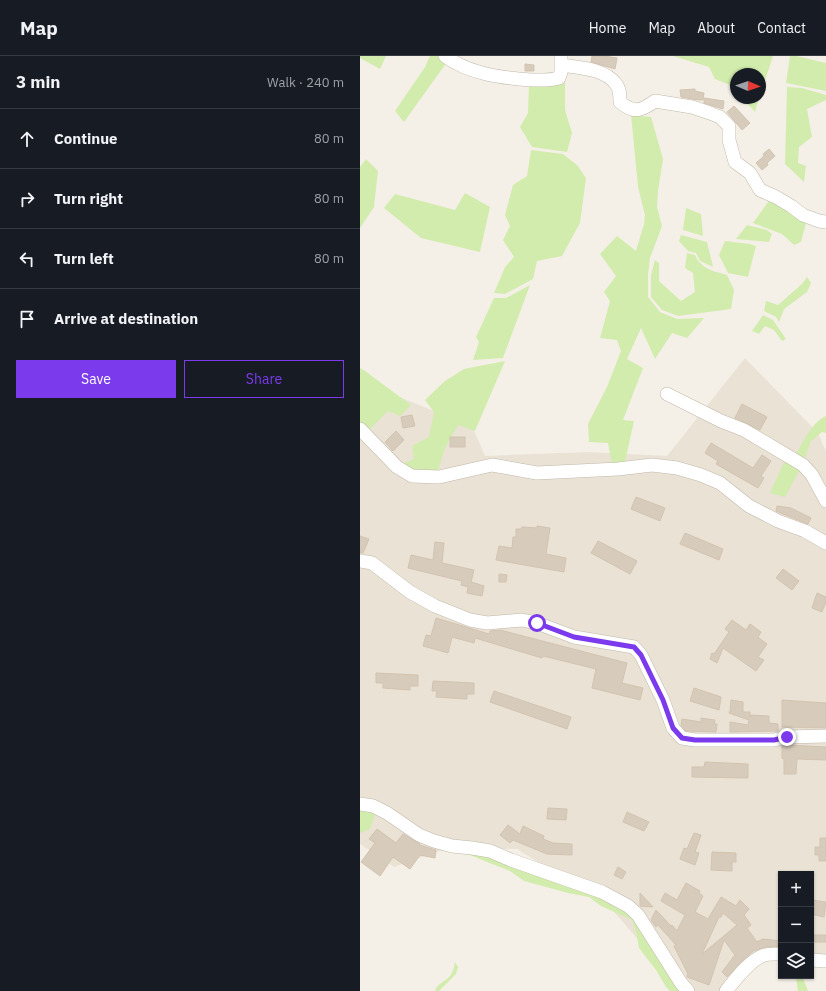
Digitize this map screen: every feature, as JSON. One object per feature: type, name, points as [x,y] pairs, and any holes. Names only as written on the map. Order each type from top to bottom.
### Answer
[{"type":"street","points":[[445,56],[461,66],[490,76],[519,79],[551,80],[558,78],[561,72],[561,61],[606,75],[616,84],[620,102],[628,109],[637,110],[648,107],[655,102],[692,107],[720,117],[729,126],[729,140],[735,162],[750,173],[760,190],[776,197],[803,215],[826,222]]},
{"type":"street","points":[[667,394],[721,421],[744,430],[803,465],[812,475],[826,501]]},
{"type":"street","points":[[360,429],[397,467],[412,476],[439,477],[492,465],[537,473],[618,469],[652,465],[677,468],[701,475],[720,483],[749,506],[778,521],[806,531],[826,543]]},
{"type":"street","points":[[360,560],[372,563],[410,592],[435,606],[470,620],[487,623],[522,620],[537,623],[574,637],[634,647],[641,655],[663,700],[673,728],[682,738],[695,740],[774,740],[787,737],[826,736]]},
{"type":"street","points":[[360,804],[373,806],[387,813],[419,835],[434,841],[452,846],[490,851],[511,860],[584,885],[616,899],[628,906],[638,915],[681,983],[688,991]]},
{"type":"street","points":[[726,991],[754,961],[762,955],[778,954]]},
{"type":"street","points":[[814,960],[826,961]]},
{"type":"shaded area","points":[[745,358],[818,433],[826,452],[826,961],[814,959],[814,871],[778,871],[778,957],[757,958],[733,991],[689,991],[680,988],[609,906],[517,849],[448,848],[394,867],[360,844],[360,389],[404,399],[472,426],[485,456],[588,452],[667,456]]},
{"type":"green space","points":[[360,56],[386,56],[380,69],[360,58]]},
{"type":"green space","points":[[430,56],[439,56],[447,62],[404,122],[395,111],[425,67]]},
{"type":"green space","points":[[673,56],[773,56],[766,78],[766,68],[730,68],[730,85],[715,79],[709,67]]},
{"type":"green space","points":[[790,56],[826,63],[826,91],[786,83]]},
{"type":"green space","points":[[565,81],[565,110],[572,133],[567,152],[532,147],[520,127],[528,113],[529,84],[548,86]]},
{"type":"green space","points":[[787,87],[802,88],[826,95],[826,100],[807,109],[812,137],[799,147],[798,163],[806,166],[804,182],[785,164]]},
{"type":"green space","points":[[748,104],[757,104],[755,112]]},
{"type":"green space","points":[[631,114],[651,117],[663,159],[657,207],[662,226],[650,258],[648,297],[660,312],[677,319],[704,318],[687,338],[672,333],[655,359],[641,328],[627,359],[643,368],[623,420],[634,421],[625,462],[612,464],[608,443],[589,442],[588,424],[607,387],[621,351],[617,340],[600,338],[610,301],[604,292],[616,276],[600,254],[617,236],[636,251],[644,224],[645,215],[638,187]]},
{"type":"green space","points":[[531,150],[563,154],[577,165],[586,178],[580,223],[562,256],[537,261],[533,279],[505,294],[494,293],[505,267],[514,257],[503,240],[510,226],[505,215],[513,185],[527,176]]},
{"type":"green space","points":[[366,159],[378,171],[374,207],[360,228],[360,167]]},
{"type":"green space","points":[[465,193],[490,207],[480,252],[421,238],[384,208],[395,194],[455,210]]},
{"type":"green space","points":[[771,198],[807,219],[801,242],[794,245],[782,234],[753,223]]},
{"type":"green space","points":[[686,208],[701,214],[703,236],[683,230]]},
{"type":"green space","points":[[747,225],[767,230],[772,234],[769,242],[736,239]]},
{"type":"green space","points":[[681,235],[707,242],[713,267],[700,261],[696,253],[688,251],[679,241]]},
{"type":"green space","points":[[725,241],[756,246],[748,277],[728,273],[719,255]]},
{"type":"green space","points":[[687,253],[695,255],[698,260],[708,269],[727,275],[734,290],[731,309],[678,316],[662,310],[651,297],[651,275],[655,260],[659,263],[659,281],[681,301],[695,292],[693,273],[685,268]]},
{"type":"green space","points":[[807,277],[811,283],[807,292],[784,309],[779,322],[776,317],[764,311],[766,301],[778,305],[802,284]]},
{"type":"green space","points":[[530,285],[503,358],[473,360],[479,342],[476,337],[494,298],[506,298]]},
{"type":"green space","points":[[763,315],[773,320],[786,339],[782,341],[774,330],[765,326],[759,334],[752,331]]},
{"type":"green space","points":[[505,361],[475,431],[458,425],[445,448],[438,470],[414,470],[402,464],[414,459],[412,446],[429,437],[434,412],[425,400],[445,381],[464,369]]},
{"type":"green space","points":[[360,368],[411,405],[400,416],[388,411],[370,429],[360,421]]},
{"type":"green space","points":[[826,416],[826,433],[822,432],[811,441],[805,458],[796,454],[812,427]]},
{"type":"green space","points":[[785,460],[800,469],[785,497],[770,493]]},
{"type":"green space","points":[[360,810],[376,812],[370,829],[360,833]]},
{"type":"green space","points":[[477,851],[599,893],[630,912],[681,991],[670,991],[666,987],[656,970],[639,948],[632,920],[601,906],[589,897],[524,881],[510,871],[467,854]]},
{"type":"green space","points":[[455,962],[458,967],[456,974],[439,991],[435,991],[450,975]]},
{"type":"green space","points":[[796,979],[803,979],[808,991],[798,991]]},
{"type":"building","points":[[592,56],[617,58],[615,69],[591,62]]},
{"type":"building","points":[[525,64],[534,65],[534,71],[525,71]]},
{"type":"building","points":[[695,89],[695,91],[704,93],[703,100],[681,97],[680,90]]},
{"type":"building","points":[[704,98],[724,101],[723,109],[704,103]]},
{"type":"building","points":[[734,106],[750,123],[742,130],[727,112]]},
{"type":"building","points":[[769,149],[775,156],[762,170],[756,163]]},
{"type":"building","points":[[742,404],[767,417],[760,430],[735,418]]},
{"type":"building","points":[[412,415],[415,426],[403,428],[401,417]]},
{"type":"building","points":[[396,431],[404,440],[393,451],[385,442]]},
{"type":"building","points":[[450,437],[465,437],[465,447],[450,447]]},
{"type":"building","points":[[711,443],[753,468],[762,455],[771,461],[761,476],[764,478],[758,488],[716,464],[718,461],[705,453]]},
{"type":"building","points":[[636,497],[665,508],[660,521],[631,509]]},
{"type":"building","points":[[777,506],[791,508],[811,518],[808,524],[776,511]]},
{"type":"building","points":[[537,526],[550,528],[546,554],[566,558],[564,572],[496,560],[499,546],[512,548],[513,537],[516,537],[516,529],[521,529],[522,527],[537,528]]},
{"type":"building","points":[[685,533],[723,549],[719,560],[680,544]]},
{"type":"building","points":[[360,536],[369,539],[363,553],[360,553]]},
{"type":"building","points":[[598,541],[637,561],[630,574],[591,553]]},
{"type":"building","points":[[435,542],[444,543],[442,563],[474,570],[471,582],[484,586],[482,596],[467,593],[468,587],[461,585],[462,581],[408,568],[411,555],[433,560]]},
{"type":"building","points":[[783,569],[799,581],[792,590],[776,578]]},
{"type":"building","points":[[499,574],[507,575],[506,582],[499,582]]},
{"type":"building","points":[[817,593],[826,597],[826,602],[822,612],[812,608]]},
{"type":"building","points":[[436,618],[489,634],[490,631],[500,630],[627,663],[622,683],[643,688],[640,700],[592,688],[596,669],[543,656],[542,658],[475,638],[474,643],[452,637],[448,653],[423,646],[426,635],[431,636]]},
{"type":"building","points":[[732,620],[746,630],[750,624],[761,632],[758,637],[767,644],[758,657],[764,660],[756,671],[723,648],[717,663],[710,659],[712,653],[714,654],[729,632],[725,629]]},
{"type":"building","points":[[376,673],[418,675],[418,686],[410,686],[410,690],[383,688],[383,683],[376,683]]},
{"type":"building","points":[[433,681],[474,683],[474,694],[467,694],[467,699],[436,697],[437,691],[432,691]]},
{"type":"building","points":[[694,688],[721,697],[719,710],[690,701]]},
{"type":"building","points":[[494,691],[571,717],[567,729],[490,702]]},
{"type":"building","points":[[731,700],[743,702],[743,712],[750,712],[750,717],[751,715],[769,716],[769,723],[778,724],[778,731],[730,732],[730,722],[748,725],[749,720],[729,713]]},
{"type":"building","points":[[782,700],[826,703],[826,728],[782,727]]},
{"type":"building","points":[[701,718],[715,720],[714,724],[717,724],[716,732],[686,731],[681,725],[682,719],[701,722]]},
{"type":"building","points":[[782,746],[826,747],[826,760],[797,759],[796,774],[784,774]]},
{"type":"building","points":[[705,762],[748,764],[748,778],[692,777],[692,767],[704,767]]},
{"type":"building","points":[[548,808],[567,809],[566,820],[547,819]]},
{"type":"building","points":[[627,812],[649,822],[644,831],[623,822]]},
{"type":"building","points":[[508,825],[520,834],[523,826],[544,836],[543,839],[553,843],[572,844],[572,855],[547,854],[513,840],[510,843],[500,835]]},
{"type":"building","points":[[377,829],[396,843],[403,834],[420,844],[419,845],[436,850],[435,858],[420,855],[410,869],[393,857],[380,876],[361,862],[375,843],[369,839]]},
{"type":"building","points":[[694,833],[701,835],[695,852],[699,853],[695,865],[680,859],[684,848],[687,849]]},
{"type":"building","points":[[820,838],[826,838],[826,861],[819,861],[819,855],[815,855],[815,847],[820,847]]},
{"type":"building","points":[[712,852],[736,853],[736,862],[732,862],[732,871],[711,870]]},
{"type":"building","points":[[618,867],[626,872],[622,879],[614,875]]},
{"type":"building","points":[[686,883],[700,891],[699,893],[703,896],[695,912],[708,919],[721,897],[736,906],[740,900],[749,909],[744,915],[751,925],[747,928],[757,942],[763,939],[778,941],[778,946],[765,947],[753,951],[727,977],[722,972],[735,955],[724,940],[709,985],[687,977],[688,974],[674,946],[676,945],[658,925],[656,927],[651,920],[656,910],[677,931],[685,915],[661,901],[665,893],[677,900]],"holes":[[[723,913],[737,925],[702,954],[719,917],[721,917]]]},
{"type":"building","points":[[640,893],[653,907],[640,906]]},
{"type":"building","points":[[814,900],[826,902],[824,917],[814,915]]},
{"type":"building","points":[[814,935],[826,935],[826,942],[814,942]]},
{"type":"route","points":[[537,623],[574,637],[634,647],[641,655],[663,700],[673,728],[682,738],[695,740],[774,740],[787,737]]}]
